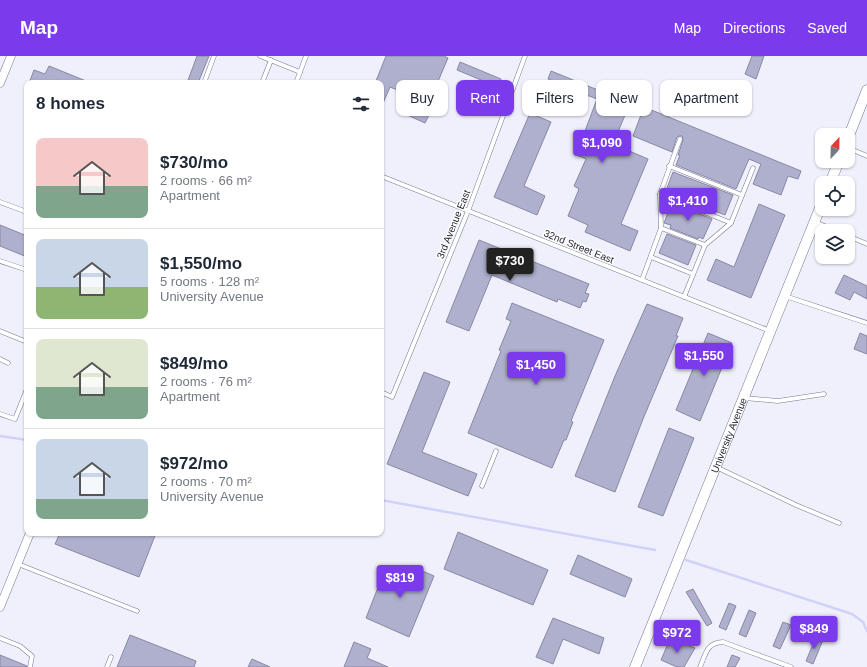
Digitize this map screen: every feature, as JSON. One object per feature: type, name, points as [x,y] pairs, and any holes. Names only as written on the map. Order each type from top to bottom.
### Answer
[{"type":"street","points":[[0,83],[11,56]]},
{"type":"street","points":[[852,128],[867,90]]},
{"type":"street","name":"University Avenue","points":[[635,667],[817,216]]},
{"type":"street","points":[[0,607],[29,536]]},
{"type":"lane","points":[[205,80],[214,56]]},
{"type":"lane","points":[[260,56],[300,72]]},
{"type":"lane","points":[[297,80],[306,56]]},
{"type":"lane","name":"3rd Avenue East","points":[[384,393],[392,397],[468,211],[525,56]]},
{"type":"lane","points":[[263,80],[270,60]]},
{"type":"lane","points":[[642,280],[661,228],[660,194],[680,139]]},
{"type":"lane","points":[[855,151],[867,156]]},
{"type":"lane","points":[[669,166],[742,195]]},
{"type":"lane","points":[[684,297],[705,245],[731,222],[753,168]]},
{"type":"lane","name":"32nd Street East","points":[[384,177],[771,331]]},
{"type":"lane","points":[[660,194],[731,222]]},
{"type":"lane","points":[[0,202],[24,211]]},
{"type":"lane","points":[[815,221],[822,224]]},
{"type":"lane","points":[[661,228],[705,245]]},
{"type":"lane","points":[[855,239],[867,244]]},
{"type":"lane","points":[[651,257],[693,274]]},
{"type":"lane","points":[[0,261],[24,269]]},
{"type":"lane","points":[[785,296],[867,324]]},
{"type":"lane","points":[[0,331],[24,341]]},
{"type":"lane","points":[[0,360],[8,363]]},
{"type":"lane","points":[[744,398],[778,400],[824,394]]},
{"type":"lane","points":[[0,414],[15,419],[24,396]]},
{"type":"lane","points":[[482,486],[496,451]]},
{"type":"lane","points":[[716,467],[796,505],[839,523]]},
{"type":"lane","points":[[18,564],[137,611]]},
{"type":"lane","points":[[0,638],[20,646],[32,656],[30,667]]},
{"type":"lane","points":[[700,667],[709,646],[714,642],[723,642],[790,667]]},
{"type":"lane","points":[[107,667],[111,657]]},
{"type":"building","points":[[197,56],[209,56],[199,80],[188,80]]},
{"type":"building","points":[[386,56],[444,56],[448,58],[439,80],[396,80],[396,89],[390,87],[384,101],[384,80],[376,80]]},
{"type":"building","points":[[752,56],[764,56],[756,79],[745,74]]},
{"type":"building","points":[[460,62],[501,79],[481,80],[457,70]]},
{"type":"building","points":[[49,66],[84,80],[30,80],[34,70],[45,74]]},
{"type":"building","points":[[551,71],[573,80],[550,80],[548,79]]},
{"type":"building","points":[[588,86],[596,89],[596,99],[588,96]]},
{"type":"building","points":[[596,102],[596,116],[625,116],[613,144],[648,159],[621,224],[638,231],[630,251],[585,232],[588,225],[568,216],[579,189],[574,186],[586,159],[576,155]]},
{"type":"building","points":[[652,110],[660,114],[660,116],[666,116],[801,171],[798,179],[788,176],[781,195],[753,184],[761,164],[749,159],[736,189],[676,165],[680,155],[678,155],[683,140],[682,136],[677,137],[672,152],[633,136],[641,116],[652,116]]},
{"type":"building","points":[[409,116],[428,116],[425,123]]},
{"type":"building","points":[[529,116],[537,116],[551,122],[524,186],[545,196],[537,215],[494,197]]},
{"type":"building","points":[[673,172],[733,195],[725,215],[715,211],[714,212],[666,191]]},
{"type":"building","points":[[672,203],[712,219],[703,239],[699,237],[698,239],[670,228],[671,225],[664,223]]},
{"type":"building","points":[[759,204],[785,215],[751,298],[707,280],[716,259],[734,267]]},
{"type":"building","points":[[0,225],[24,235],[24,256],[0,246]]},
{"type":"building","points":[[667,234],[696,245],[688,265],[659,253]]},
{"type":"building","points":[[479,240],[589,284],[585,293],[589,294],[586,302],[583,301],[580,308],[558,299],[557,302],[492,275],[469,331],[446,322]]},
{"type":"building","points":[[844,275],[867,286],[867,299],[854,292],[850,300],[835,293]]},
{"type":"building","points":[[512,303],[604,340],[571,421],[573,422],[566,440],[564,440],[552,468],[468,433],[501,351],[499,350],[511,321],[506,319]]},
{"type":"building","points":[[647,304],[683,318],[676,336],[678,336],[643,419],[615,492],[575,476],[615,376]]},
{"type":"building","points":[[708,333],[732,343],[700,421],[676,410]]},
{"type":"building","points":[[860,333],[867,336],[867,354],[854,349]]},
{"type":"building","points":[[424,372],[450,382],[422,452],[477,474],[468,496],[387,464]]},
{"type":"building","points":[[669,428],[694,438],[663,516],[638,507]]},
{"type":"building","points":[[458,532],[548,570],[533,605],[444,569]]},
{"type":"building","points":[[59,536],[155,536],[139,577],[55,544]]},
{"type":"building","points":[[578,555],[632,579],[625,597],[570,574]]},
{"type":"building","points":[[411,566],[434,576],[409,637],[366,618],[386,567],[407,575]]},
{"type":"building","points":[[693,589],[712,623],[707,626],[686,592]]},
{"type":"building","points":[[729,603],[736,606],[726,630],[719,627]]},
{"type":"building","points":[[749,610],[756,613],[746,637],[739,634]]},
{"type":"building","points":[[553,618],[604,638],[599,654],[563,639],[553,664],[536,657]]},
{"type":"building","points":[[783,622],[791,625],[780,649],[773,646]]},
{"type":"building","points":[[130,635],[196,661],[194,667],[117,667]]},
{"type":"building","points":[[816,637],[823,640],[813,664],[806,661]]},
{"type":"building","points":[[670,639],[695,648],[684,667],[677,667],[661,660]]},
{"type":"building","points":[[354,642],[371,649],[367,658],[388,667],[344,667]]},
{"type":"building","points":[[0,655],[27,666],[27,667],[0,667]]},
{"type":"building","points":[[732,655],[740,658],[735,667],[727,667]]},
{"type":"building","points":[[252,659],[270,667],[248,667]]},
{"type":"waterway","points":[[0,436],[24,440]]},
{"type":"waterway","points":[[384,501],[655,550]]},
{"type":"waterway","points":[[686,560],[852,614],[863,622],[867,631]]}]
